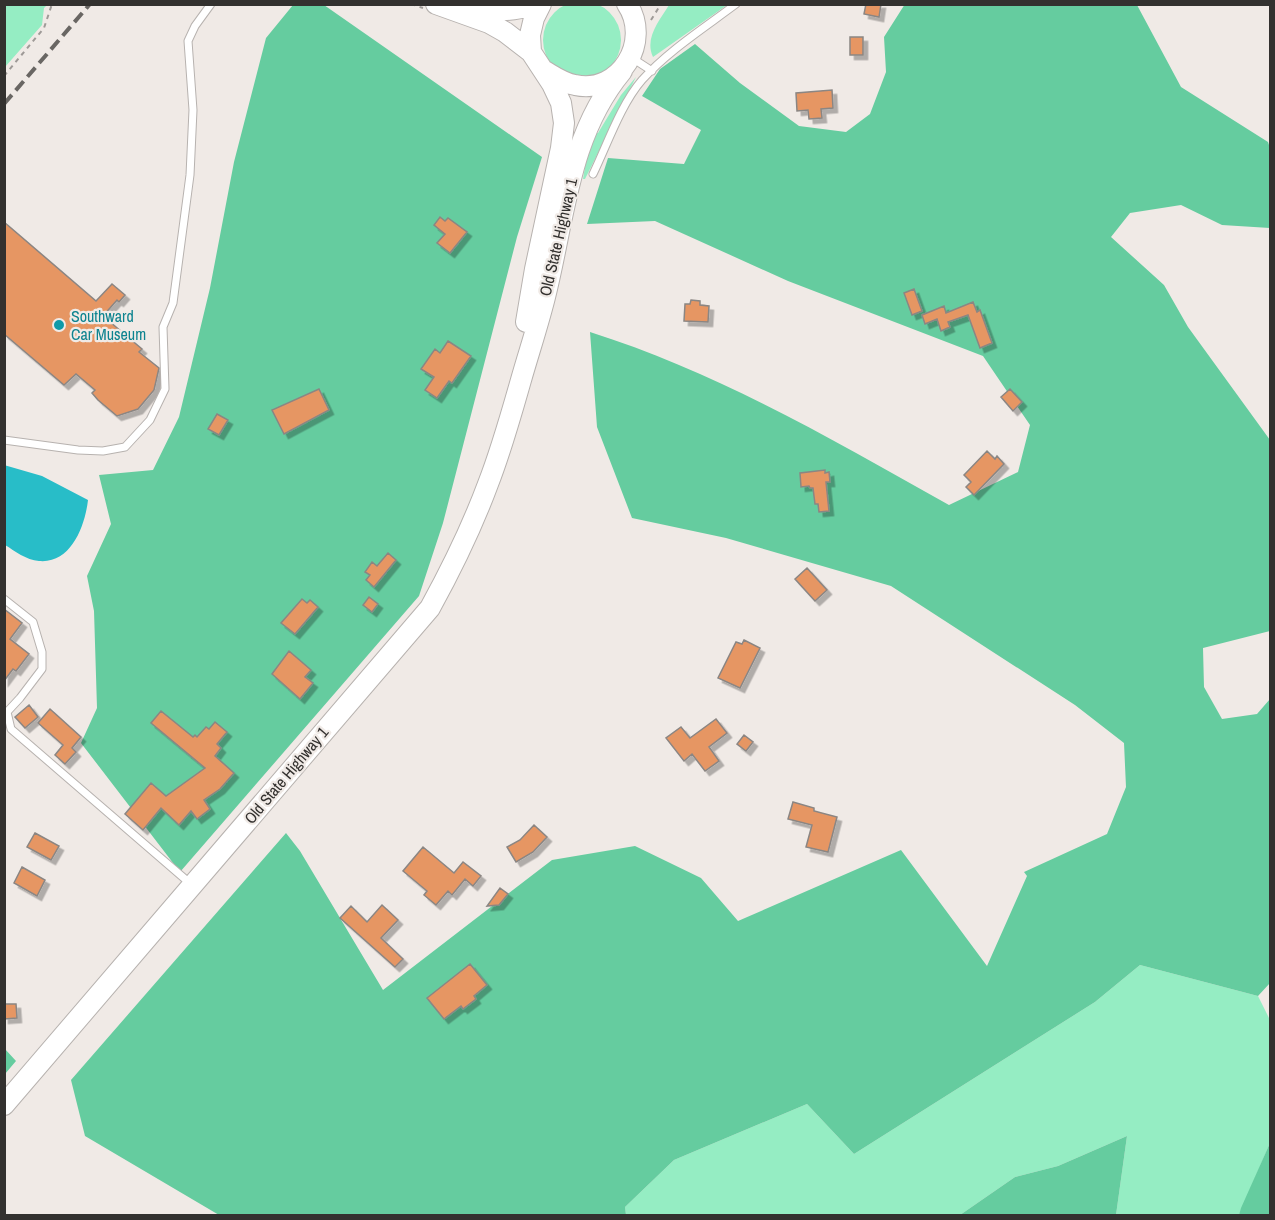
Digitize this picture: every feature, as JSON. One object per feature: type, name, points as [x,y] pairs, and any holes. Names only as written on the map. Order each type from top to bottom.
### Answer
[{"type":"main road","points":[[463,4],[494,11],[506,11],[540,4]]},
{"type":"main road","points":[[535,60],[530,35],[540,4]]},
{"type":"main road","points":[[434,8],[489,23],[505,32],[560,81],[576,86],[594,85],[610,79],[626,64],[635,41],[636,24],[627,4]]},
{"type":"main road","points":[[636,24],[654,5]]},
{"type":"main road","name":"Old State Highway 1","points":[[512,411],[535,269],[561,148],[564,123],[561,103],[552,84],[535,60]]},
{"type":"main road","name":"Old State Highway 1","points":[[4,1105],[430,608],[458,556],[489,483],[545,296],[568,188],[581,141],[606,90],[626,64]]},
{"type":"lane","points":[[4,440],[78,450],[103,451],[125,447],[150,420],[165,389],[163,327],[173,303],[190,175],[193,110],[188,41],[195,26],[211,4]]},
{"type":"lane","points":[[593,174],[631,95],[642,80],[736,4]]},
{"type":"lane","points":[[626,64],[652,71]]},
{"type":"lane","points":[[4,599],[33,622],[42,652],[42,669],[7,712],[11,729],[192,885]]},
{"type":"path","points":[[4,76],[44,28],[52,4]]},
{"type":"path","points":[[411,4],[434,8]]},
{"type":"green space","points":[[582,1],[597,4],[614,18],[621,40],[618,55],[604,72],[582,79],[567,76],[550,62],[543,40],[546,25],[560,8]]},
{"type":"green space","points":[[5,4],[47,5],[44,8],[42,25],[5,67]]},
{"type":"green space","points":[[905,4],[1137,5],[1181,87],[1268,142],[1270,148],[1270,228],[1222,225],[1181,205],[1130,213],[1111,237],[1164,285],[1188,327],[1270,440],[1270,631],[1203,648],[1204,687],[1222,719],[1257,714],[1270,699],[1270,983],[1258,996],[1140,965],[1095,1002],[854,1154],[807,1104],[674,1160],[625,1207],[626,1215],[219,1215],[85,1136],[71,1080],[286,833],[300,851],[383,990],[552,860],[635,846],[701,878],[738,921],[901,850],[987,966],[1027,876],[1024,872],[1107,834],[1126,787],[1124,743],[1075,705],[891,586],[726,538],[632,518],[597,427],[590,332],[637,348],[729,387],[818,432],[949,505],[1018,472],[1030,425],[983,356],[788,281],[655,221],[587,224],[608,158],[684,164],[701,130],[642,96],[660,69],[695,44],[740,83],[799,126],[846,132],[870,114],[886,72],[884,37]]},
{"type":"green space","points":[[293,5],[324,5],[542,157],[517,237],[443,523],[419,596],[180,872],[81,743],[97,708],[94,611],[87,576],[111,524],[99,475],[153,470],[179,417],[210,288],[234,162],[266,38]]},
{"type":"green space","points":[[669,5],[727,5],[653,57],[650,43],[652,36]]},
{"type":"green space","points":[[636,77],[583,179],[594,133],[598,133],[621,95]]},
{"type":"green space","points":[[1140,965],[1258,996],[1270,1020],[1270,1143],[1239,1215],[1116,1215],[1127,1136],[1058,1166],[1015,1177],[960,1215],[626,1216],[625,1207],[674,1160],[807,1104],[854,1154],[1095,1002]]},
{"type":"green space","points":[[5,1049],[16,1061],[5,1074]]},
{"type":"green space","points":[[1127,1136],[1116,1215],[960,1215],[1015,1177],[1058,1166]]},
{"type":"green space","points":[[1270,1143],[1270,1215],[1239,1215],[1241,1208]]},
{"type":"water","points":[[4,465],[42,476],[88,500],[80,532],[68,550],[60,556],[50,560],[34,560],[5,545]]},
{"type":"building","points":[[866,4],[881,4],[879,17],[864,14]]},
{"type":"building","points":[[850,37],[863,37],[863,55],[850,55]]},
{"type":"building","points":[[832,90],[833,108],[821,109],[822,118],[809,119],[808,110],[797,111],[796,93]]},
{"type":"building","points":[[440,217],[445,221],[448,218],[467,232],[450,253],[437,243],[445,234],[434,225]]},
{"type":"building","name":"Southward Car Museum","points":[[4,222],[96,301],[112,284],[125,295],[119,302],[117,300],[103,316],[142,349],[139,352],[159,368],[154,390],[138,409],[117,416],[92,393],[95,390],[76,374],[64,385],[4,334]]},
{"type":"building","points":[[914,289],[922,311],[912,315],[904,293]]},
{"type":"building","points":[[691,300],[700,301],[700,305],[709,306],[708,322],[684,321],[685,304],[690,304]]},
{"type":"building","points":[[973,302],[977,312],[980,310],[992,343],[980,348],[968,315],[948,322],[950,327],[941,331],[937,319],[925,324],[922,315],[944,306],[946,313]]},
{"type":"building","points":[[448,341],[471,356],[452,383],[449,381],[437,398],[425,390],[434,377],[421,369],[435,349],[440,353]]},
{"type":"building","points":[[319,389],[329,410],[284,434],[272,410]]},
{"type":"building","points":[[1010,389],[1022,402],[1013,411],[1001,397]]},
{"type":"building","points":[[217,414],[228,420],[219,435],[208,429]]},
{"type":"building","points":[[987,451],[995,459],[997,456],[1004,464],[974,495],[966,487],[971,482],[964,475]]},
{"type":"building","points":[[825,470],[825,473],[829,472],[830,482],[826,482],[829,511],[819,512],[818,504],[815,504],[813,488],[801,487],[800,473]]},
{"type":"building","points":[[388,553],[396,560],[374,587],[366,580],[370,575],[365,572],[372,562],[377,566]]},
{"type":"building","points":[[807,568],[827,590],[815,601],[795,579]]},
{"type":"building","points":[[369,597],[378,604],[372,612],[363,605]]},
{"type":"building","points":[[302,599],[307,603],[310,600],[318,607],[295,634],[281,623]]},
{"type":"building","points":[[4,609],[22,623],[10,639],[29,654],[16,671],[13,669],[4,681]]},
{"type":"building","points":[[744,640],[760,648],[740,688],[718,678],[736,642],[742,644]]},
{"type":"building","points":[[289,651],[311,670],[305,677],[313,683],[300,699],[272,674]]},
{"type":"building","points":[[29,705],[38,717],[25,728],[15,717]]},
{"type":"building","points":[[50,709],[81,737],[72,748],[76,752],[65,764],[55,755],[63,745],[38,723]]},
{"type":"building","points":[[161,711],[193,737],[195,735],[197,737],[206,727],[209,729],[215,722],[227,732],[217,744],[221,748],[215,756],[234,773],[220,789],[204,800],[210,809],[197,819],[191,811],[179,825],[161,808],[143,830],[125,814],[151,783],[166,796],[205,768],[151,723]]},
{"type":"building","points":[[716,719],[727,733],[709,747],[719,761],[705,771],[692,754],[684,761],[666,738],[681,727],[690,738]]},
{"type":"building","points":[[744,735],[753,742],[746,751],[737,744]]},
{"type":"building","points":[[793,802],[837,817],[828,852],[806,847],[812,825],[788,819]]},
{"type":"building","points":[[534,825],[547,837],[533,852],[516,862],[507,847],[520,840]]},
{"type":"building","points":[[35,833],[59,846],[51,860],[27,847]]},
{"type":"building","points":[[423,847],[454,873],[463,862],[481,876],[473,886],[465,879],[452,895],[448,891],[436,905],[424,895],[427,891],[403,871]]},
{"type":"building","points":[[22,867],[45,880],[37,896],[14,883]]},
{"type":"building","points":[[500,888],[508,894],[499,905],[487,906]]},
{"type":"building","points":[[382,905],[398,920],[381,938],[403,959],[395,967],[340,918],[351,906],[367,922]]},
{"type":"building","points":[[470,964],[487,985],[474,996],[476,999],[463,1009],[461,1006],[444,1019],[427,998]]},
{"type":"building","points":[[4,1004],[16,1004],[17,1018],[4,1019]]},
{"type":"railway","points":[[4,104],[90,4]]},
{"type":"place","name":"Southward Car Museum","points":[[59,325]]}]
